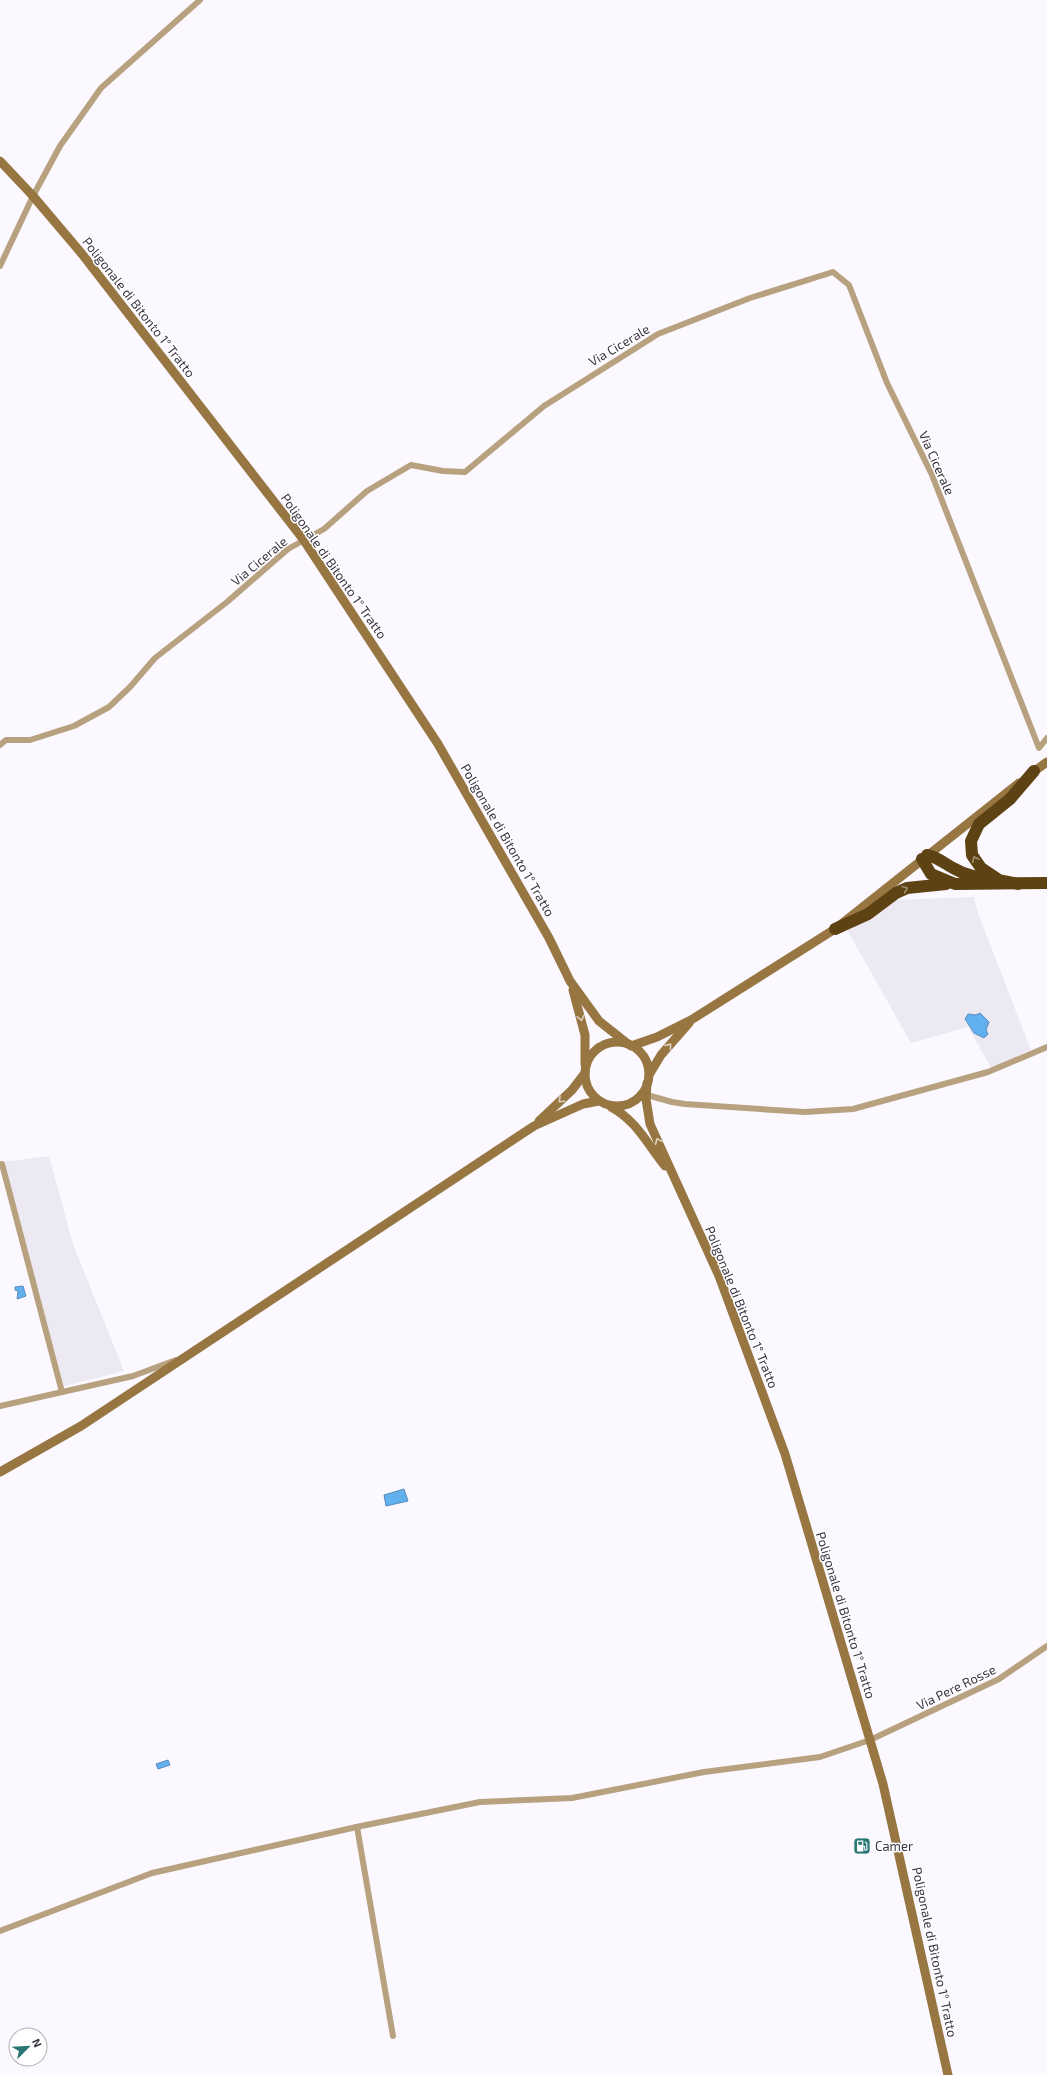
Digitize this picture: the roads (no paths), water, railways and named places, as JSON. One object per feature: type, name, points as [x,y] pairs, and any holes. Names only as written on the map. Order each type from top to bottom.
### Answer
[{"type":"highway","points":[[999,880],[980,868],[976,862],[971,847],[972,836],[979,824],[1010,799],[1034,771]]},
{"type":"highway","points":[[955,884],[931,874],[924,857],[934,857],[969,875],[1018,884]]},
{"type":"highway","points":[[835,929],[868,914],[896,892],[907,888],[926,884],[1047,883]]},
{"type":"main road","name":"Poligonale di Bitonto 1° Tratto","points":[[0,161],[33,196],[82,254],[303,540],[438,744],[549,938],[570,981]]},
{"type":"main road","points":[[534,1126],[572,1090],[585,1070],[592,1054],[604,1044],[612,1042],[629,1045],[657,1037],[691,1020],[835,929],[924,857],[1047,762]]},
{"type":"main road","points":[[570,981],[599,1021],[644,1058],[648,1079],[647,1095],[650,1124],[673,1177]]},
{"type":"main road","points":[[570,981],[585,1035],[585,1070],[588,1090],[598,1101],[626,1116],[636,1127],[673,1177]]},
{"type":"main road","points":[[608,1106],[628,1104],[637,1100],[643,1092],[648,1079],[662,1055],[691,1020]]},
{"type":"main road","points":[[0,1472],[81,1426],[534,1126],[583,1104],[598,1101]]},
{"type":"main road","name":"Poligonale di Bitonto 1° Tratto","points":[[673,1177],[719,1276],[785,1454],[870,1740],[896,1839],[948,2075]]},
{"type":"street","points":[[0,266],[33,196],[60,146],[101,88],[200,0]]},
{"type":"street","name":"Via Cicerale","points":[[0,745],[6,740],[30,740],[74,726],[109,707],[130,687],[155,658],[227,602],[288,549],[324,529],[367,491],[411,465],[443,471],[465,472],[544,406],[658,334],[750,298],[833,272],[848,285],[887,383],[932,475],[1039,748],[1047,738]]},
{"type":"street","points":[[647,1095],[685,1104],[805,1112],[838,1111],[868,1106],[988,1072],[1047,1047]]},
{"type":"street","points":[[2,1164],[62,1392]]},
{"type":"street","points":[[0,1406],[133,1376],[189,1355]]},
{"type":"street","name":"Via Pere Rosse","points":[[0,1932],[152,1873],[357,1827],[480,1802],[572,1798],[704,1772],[820,1757],[870,1740],[999,1679],[1047,1646]]},
{"type":"street","points":[[357,1827],[393,2036]]},
{"type":"water","points":[[980,1013],[989,1022],[986,1030],[988,1034],[984,1038],[974,1033],[965,1019],[968,1014],[976,1015]]},
{"type":"water","points":[[23,1286],[26,1296],[17,1299],[18,1291],[15,1290],[15,1287]]},
{"type":"water","points":[[404,1489],[408,1501],[386,1506],[384,1495]]},
{"type":"water","points":[[168,1760],[170,1765],[158,1769],[156,1764]]},
{"type":"place","name":"Camer","points":[[862,1846]]}]
